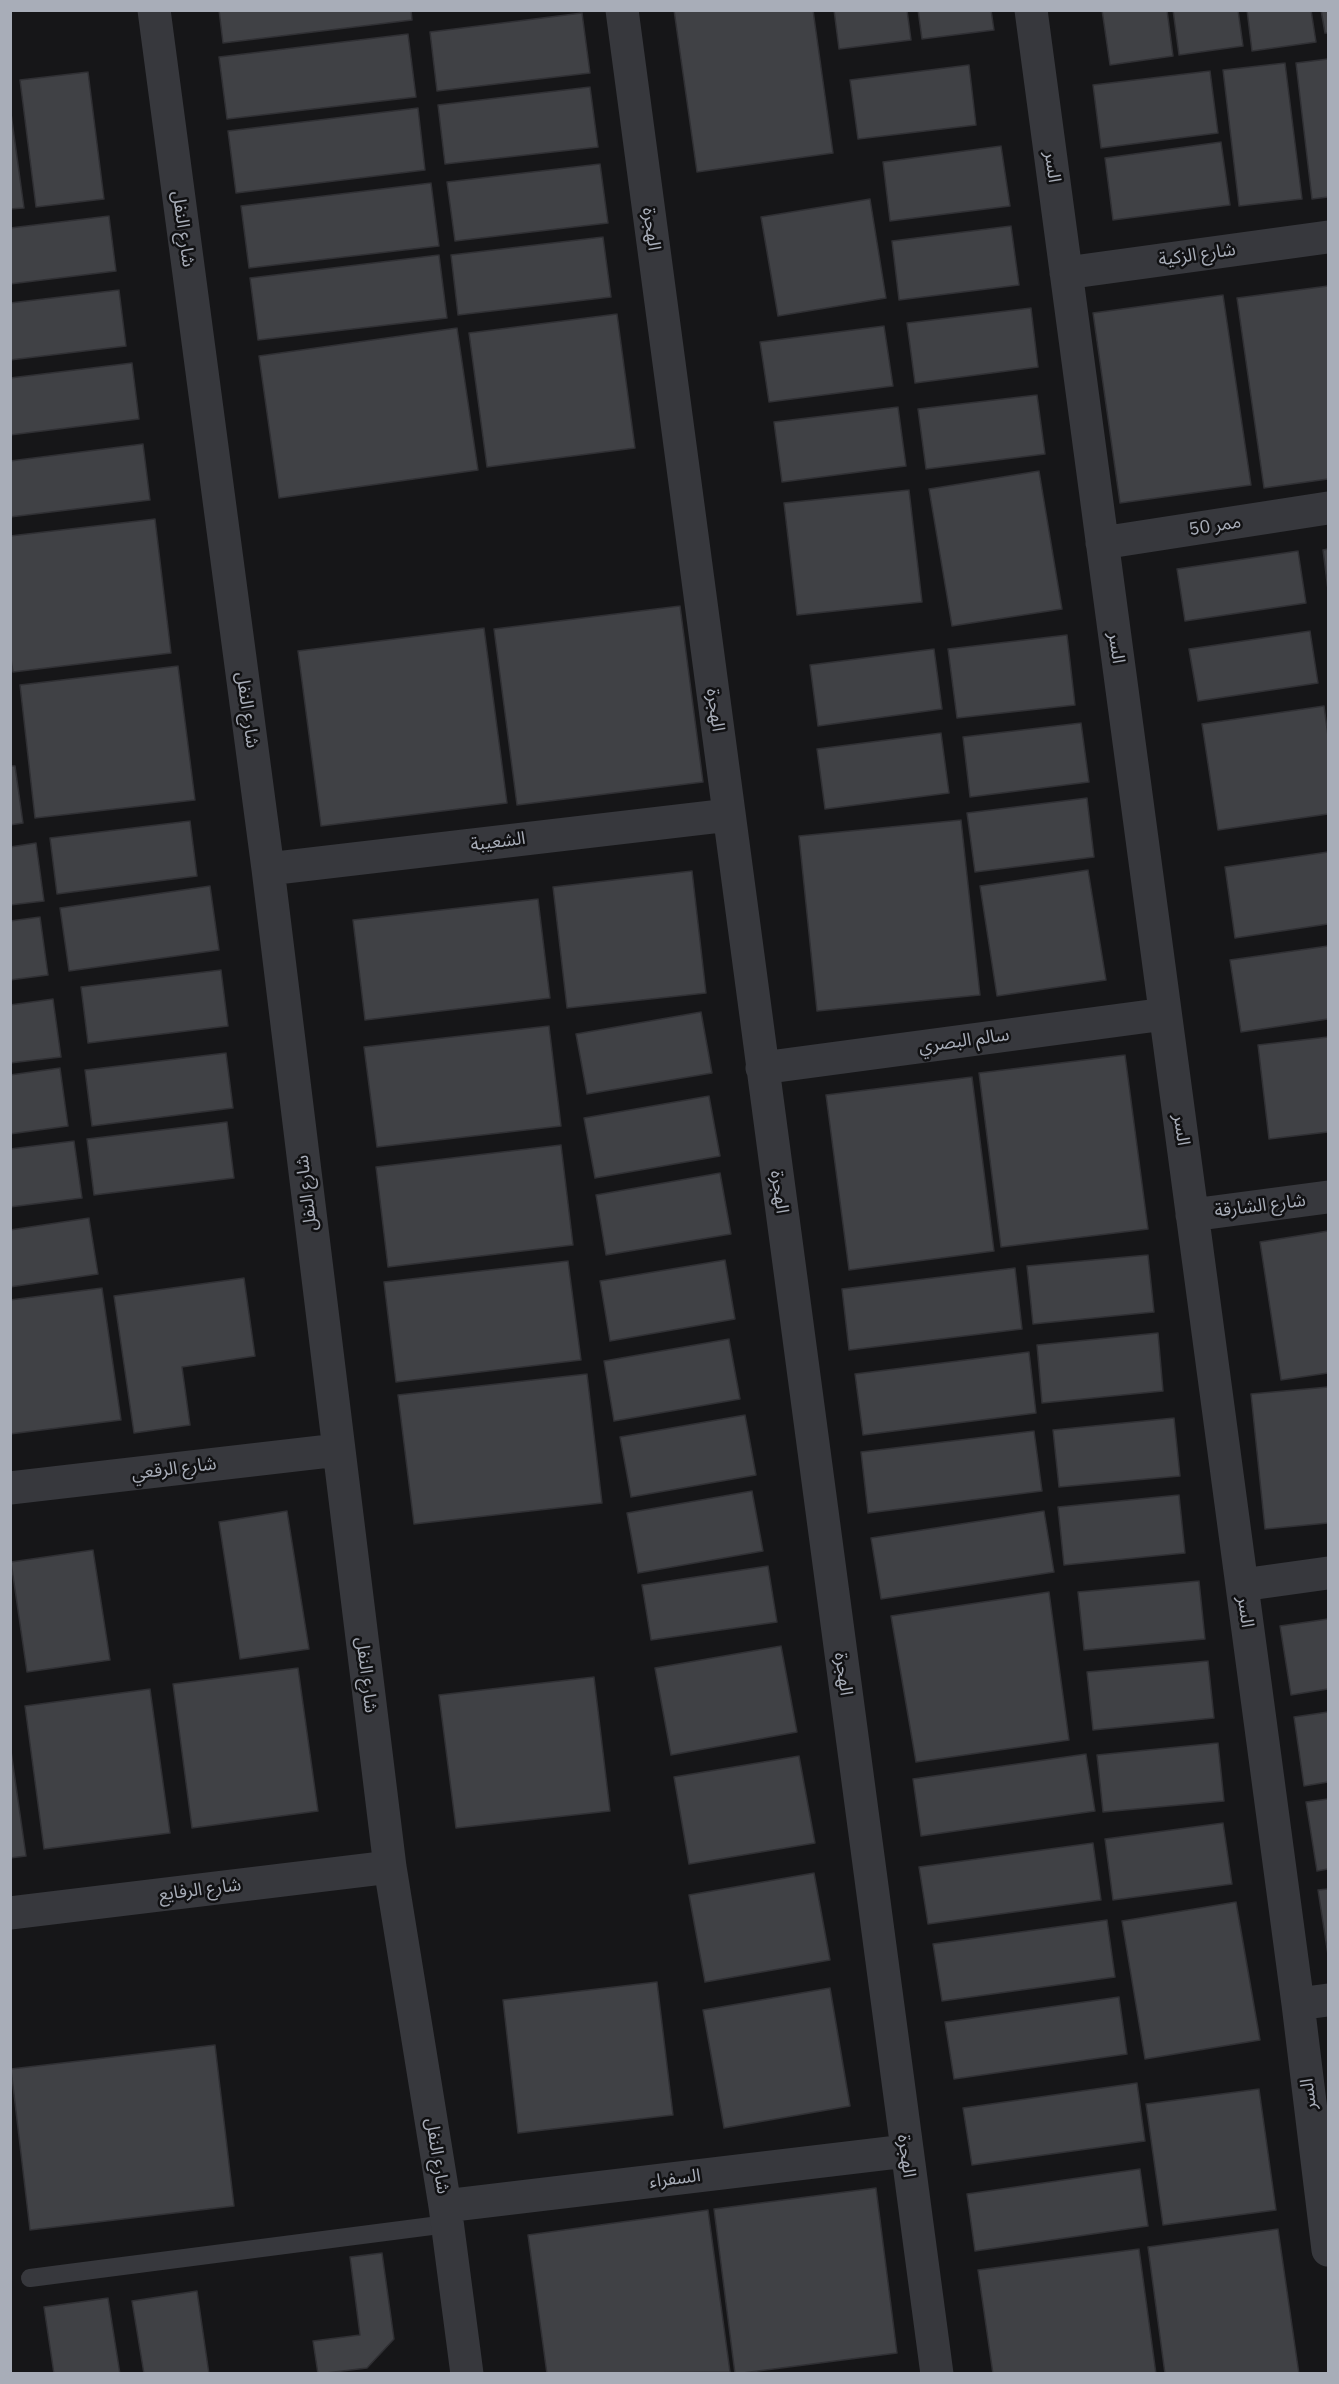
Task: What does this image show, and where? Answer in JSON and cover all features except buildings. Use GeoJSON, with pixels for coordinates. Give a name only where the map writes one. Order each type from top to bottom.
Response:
{"type":"FeatureCollection","features":[{"type":"Feature","properties":{"kind":"street","name":"شارع النفل"},"geometry":{"type":"LineString","coordinates":[[154,10],[268,869],[390,1867],[446,2215],[467,2373]]}},
{"type":"Feature","properties":{"kind":"street","name":"الهجرة"},"geometry":{"type":"LineString","coordinates":[[622,10],[937,2373]]}},
{"type":"Feature","properties":{"kind":"street","name":"السر"},"geometry":{"type":"LineString","coordinates":[[1031,10],[1242,1585],[1313,2002],[1329,2250]]}},
{"type":"Feature","properties":{"kind":"street","name":"شارع الزكية"},"geometry":{"type":"LineString","coordinates":[[1066,273],[1329,237]]}},
{"type":"Feature","properties":{"kind":"street","name":"ممر 50"},"geometry":{"type":"LineString","coordinates":[[1102,543],[1329,508]]}},
{"type":"Feature","properties":{"kind":"street","name":"الشعيبة"},"geometry":{"type":"LineString","coordinates":[[268,869],[729,815]]}},
{"type":"Feature","properties":{"kind":"street","name":"سالم البصري"},"geometry":{"type":"LineString","coordinates":[[762,1068],[1165,1014]]}},
{"type":"Feature","properties":{"kind":"street","name":"شارع الشارقة"},"geometry":{"type":"LineString","coordinates":[[1192,1215],[1329,1197]]}},
{"type":"Feature","properties":{"kind":"street","name":"شارع الرقعي"},"geometry":{"type":"LineString","coordinates":[[10,1488],[338,1450]]}},
{"type":"Feature","properties":{"kind":"street"},"geometry":{"type":"LineString","coordinates":[[1242,1585],[1329,1573]]}},
{"type":"Feature","properties":{"kind":"street","name":"شارع الرفايع"},"geometry":{"type":"LineString","coordinates":[[10,1912],[390,1867]]}},
{"type":"Feature","properties":{"kind":"street","name":"السفراء"},"geometry":{"type":"LineString","coordinates":[[446,2215],[906,2151]]}},
{"type":"Feature","properties":{"kind":"lane"},"geometry":{"type":"LineString","coordinates":[[30,2278],[446,2215]]}}]}
